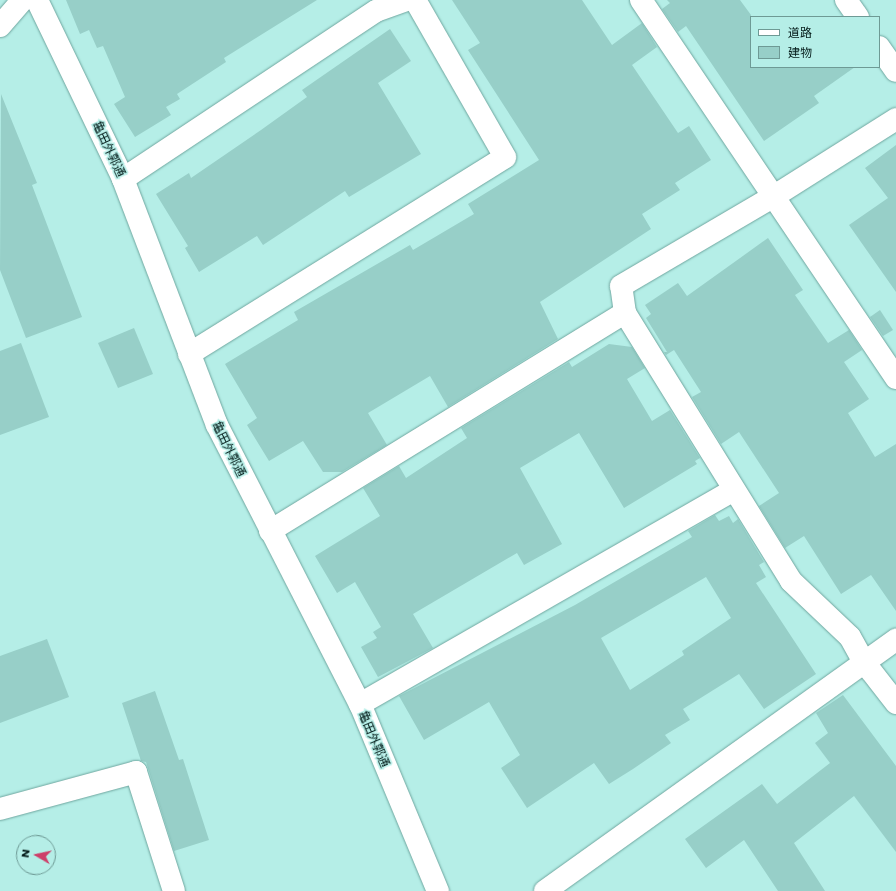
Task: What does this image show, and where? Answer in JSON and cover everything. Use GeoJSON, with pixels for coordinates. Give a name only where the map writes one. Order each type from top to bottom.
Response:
{"type":"FeatureCollection","features":[{"type":"Feature","properties":{"kind":"street"},"geometry":{"type":"LineString","coordinates":[[0,26],[23,0]]}},
{"type":"Feature","properties":{"kind":"street","name":"亀田外郭通"},"geometry":{"type":"LineString","coordinates":[[37,0],[123,179],[217,425],[360,704],[438,891]]}},
{"type":"Feature","properties":{"kind":"street"},"geometry":{"type":"LineString","coordinates":[[123,179],[376,11],[406,0]]}},
{"type":"Feature","properties":{"kind":"street"},"geometry":{"type":"LineString","coordinates":[[189,354],[505,157],[414,0]]}},
{"type":"Feature","properties":{"kind":"street"},"geometry":{"type":"LineString","coordinates":[[641,0],[776,195],[896,378]]}},
{"type":"Feature","properties":{"kind":"street"},"geometry":{"type":"LineString","coordinates":[[846,0],[857,16]]}},
{"type":"Feature","properties":{"kind":"street"},"geometry":{"type":"LineString","coordinates":[[880,48],[896,71]]}},
{"type":"Feature","properties":{"kind":"street"},"geometry":{"type":"LineString","coordinates":[[896,119],[776,195],[621,286],[624,313],[791,581],[850,637],[864,662],[896,703]]}},
{"type":"Feature","properties":{"kind":"street"},"geometry":{"type":"LineString","coordinates":[[270,531],[624,313]]}},
{"type":"Feature","properties":{"kind":"street"},"geometry":{"type":"LineString","coordinates":[[360,704],[733,490]]}},
{"type":"Feature","properties":{"kind":"street"},"geometry":{"type":"LineString","coordinates":[[545,891],[896,640]]}},
{"type":"Feature","properties":{"kind":"street"},"geometry":{"type":"LineString","coordinates":[[0,809],[136,772],[174,891]]}},
{"type":"Feature","properties":{"kind":"building"},"geometry":{"type":"Polygon","coordinates":[[[66,0],[317,0],[224,58],[226,62],[177,94],[180,99],[166,107],[171,115],[135,137],[114,104],[125,97],[103,46],[97,48],[89,30],[80,34],[66,0]]]}},
{"type":"Feature","properties":{"kind":"building"},"geometry":{"type":"Polygon","coordinates":[[[452,0],[582,0],[612,45],[642,23],[657,47],[632,65],[678,133],[689,126],[711,160],[675,183],[680,190],[642,214],[651,229],[540,302],[558,339],[448,407],[430,376],[368,413],[387,445],[342,472],[323,472],[303,441],[269,461],[247,425],[257,418],[225,364],[298,320],[294,312],[410,245],[413,250],[474,214],[468,204],[539,160],[468,50],[480,43],[452,0]]]}},
{"type":"Feature","properties":{"kind":"building"},"geometry":{"type":"Polygon","coordinates":[[[667,0],[740,0],[751,15],[750,68],[854,68],[814,96],[819,103],[764,141],[686,26],[678,32],[662,9],[670,3],[667,0]]]}},
{"type":"Feature","properties":{"kind":"building"},"geometry":{"type":"Polygon","coordinates":[[[390,29],[411,61],[378,83],[421,154],[349,197],[345,191],[263,245],[257,236],[199,272],[185,248],[188,246],[156,194],[189,173],[191,178],[261,130],[307,97],[302,90],[390,29]]]}},
{"type":"Feature","properties":{"kind":"building"},"geometry":{"type":"Polygon","coordinates":[[[1,94],[37,183],[32,185],[82,317],[26,338],[0,270],[1,94]]]}},
{"type":"Feature","properties":{"kind":"building"},"geometry":{"type":"Polygon","coordinates":[[[896,145],[896,292],[849,225],[888,198],[865,168],[896,145]]]}},
{"type":"Feature","properties":{"kind":"building"},"geometry":{"type":"Polygon","coordinates":[[[768,238],[803,290],[795,295],[828,343],[849,330],[862,350],[844,362],[869,399],[848,413],[875,457],[896,444],[896,611],[871,575],[841,594],[804,536],[785,548],[759,506],[779,493],[739,432],[721,444],[692,397],[701,392],[674,350],[666,355],[664,352],[667,352],[646,318],[651,314],[645,305],[678,283],[687,296],[768,238]]]}},
{"type":"Feature","properties":{"kind":"building"},"geometry":{"type":"Polygon","coordinates":[[[880,310],[893,330],[883,336],[870,317],[880,310]]]}},
{"type":"Feature","properties":{"kind":"building"},"geometry":{"type":"Polygon","coordinates":[[[134,328],[153,374],[118,388],[98,343],[134,328]]]}},
{"type":"Feature","properties":{"kind":"building"},"geometry":{"type":"Polygon","coordinates":[[[21,343],[49,417],[0,435],[0,351],[21,343]]]}},
{"type":"Feature","properties":{"kind":"building"},"geometry":{"type":"Polygon","coordinates":[[[609,344],[632,347],[645,368],[627,379],[652,421],[670,410],[700,458],[695,461],[697,464],[624,508],[579,433],[520,468],[562,544],[524,565],[517,553],[413,614],[433,648],[378,677],[361,647],[377,638],[373,632],[381,627],[355,582],[337,593],[315,556],[380,516],[363,488],[399,466],[406,478],[467,438],[461,428],[569,362],[572,367],[609,344]]]}},
{"type":"Feature","properties":{"kind":"building"},"geometry":{"type":"Polygon","coordinates":[[[715,515],[719,521],[729,516],[733,523],[738,519],[764,562],[759,565],[766,577],[756,583],[816,674],[764,709],[739,674],[683,709],[690,720],[665,735],[671,743],[633,769],[609,784],[594,763],[527,808],[501,768],[520,755],[489,702],[424,740],[399,696],[575,605],[692,537],[688,531],[715,515]],[[706,577],[601,638],[630,690],[684,655],[682,651],[731,618],[706,577]]]}},
{"type":"Feature","properties":{"kind":"building"},"geometry":{"type":"Polygon","coordinates":[[[47,639],[69,697],[0,723],[0,656],[47,639]]]}},
{"type":"Feature","properties":{"kind":"building"},"geometry":{"type":"Polygon","coordinates":[[[155,691],[179,760],[183,759],[209,840],[174,851],[146,762],[141,761],[122,703],[155,691]]]}},
{"type":"Feature","properties":{"kind":"building"},"geometry":{"type":"Polygon","coordinates":[[[843,695],[896,766],[896,852],[854,796],[794,843],[825,891],[778,891],[744,840],[706,868],[685,839],[762,784],[777,804],[830,763],[815,743],[828,733],[816,713],[843,695]]]}}]}
